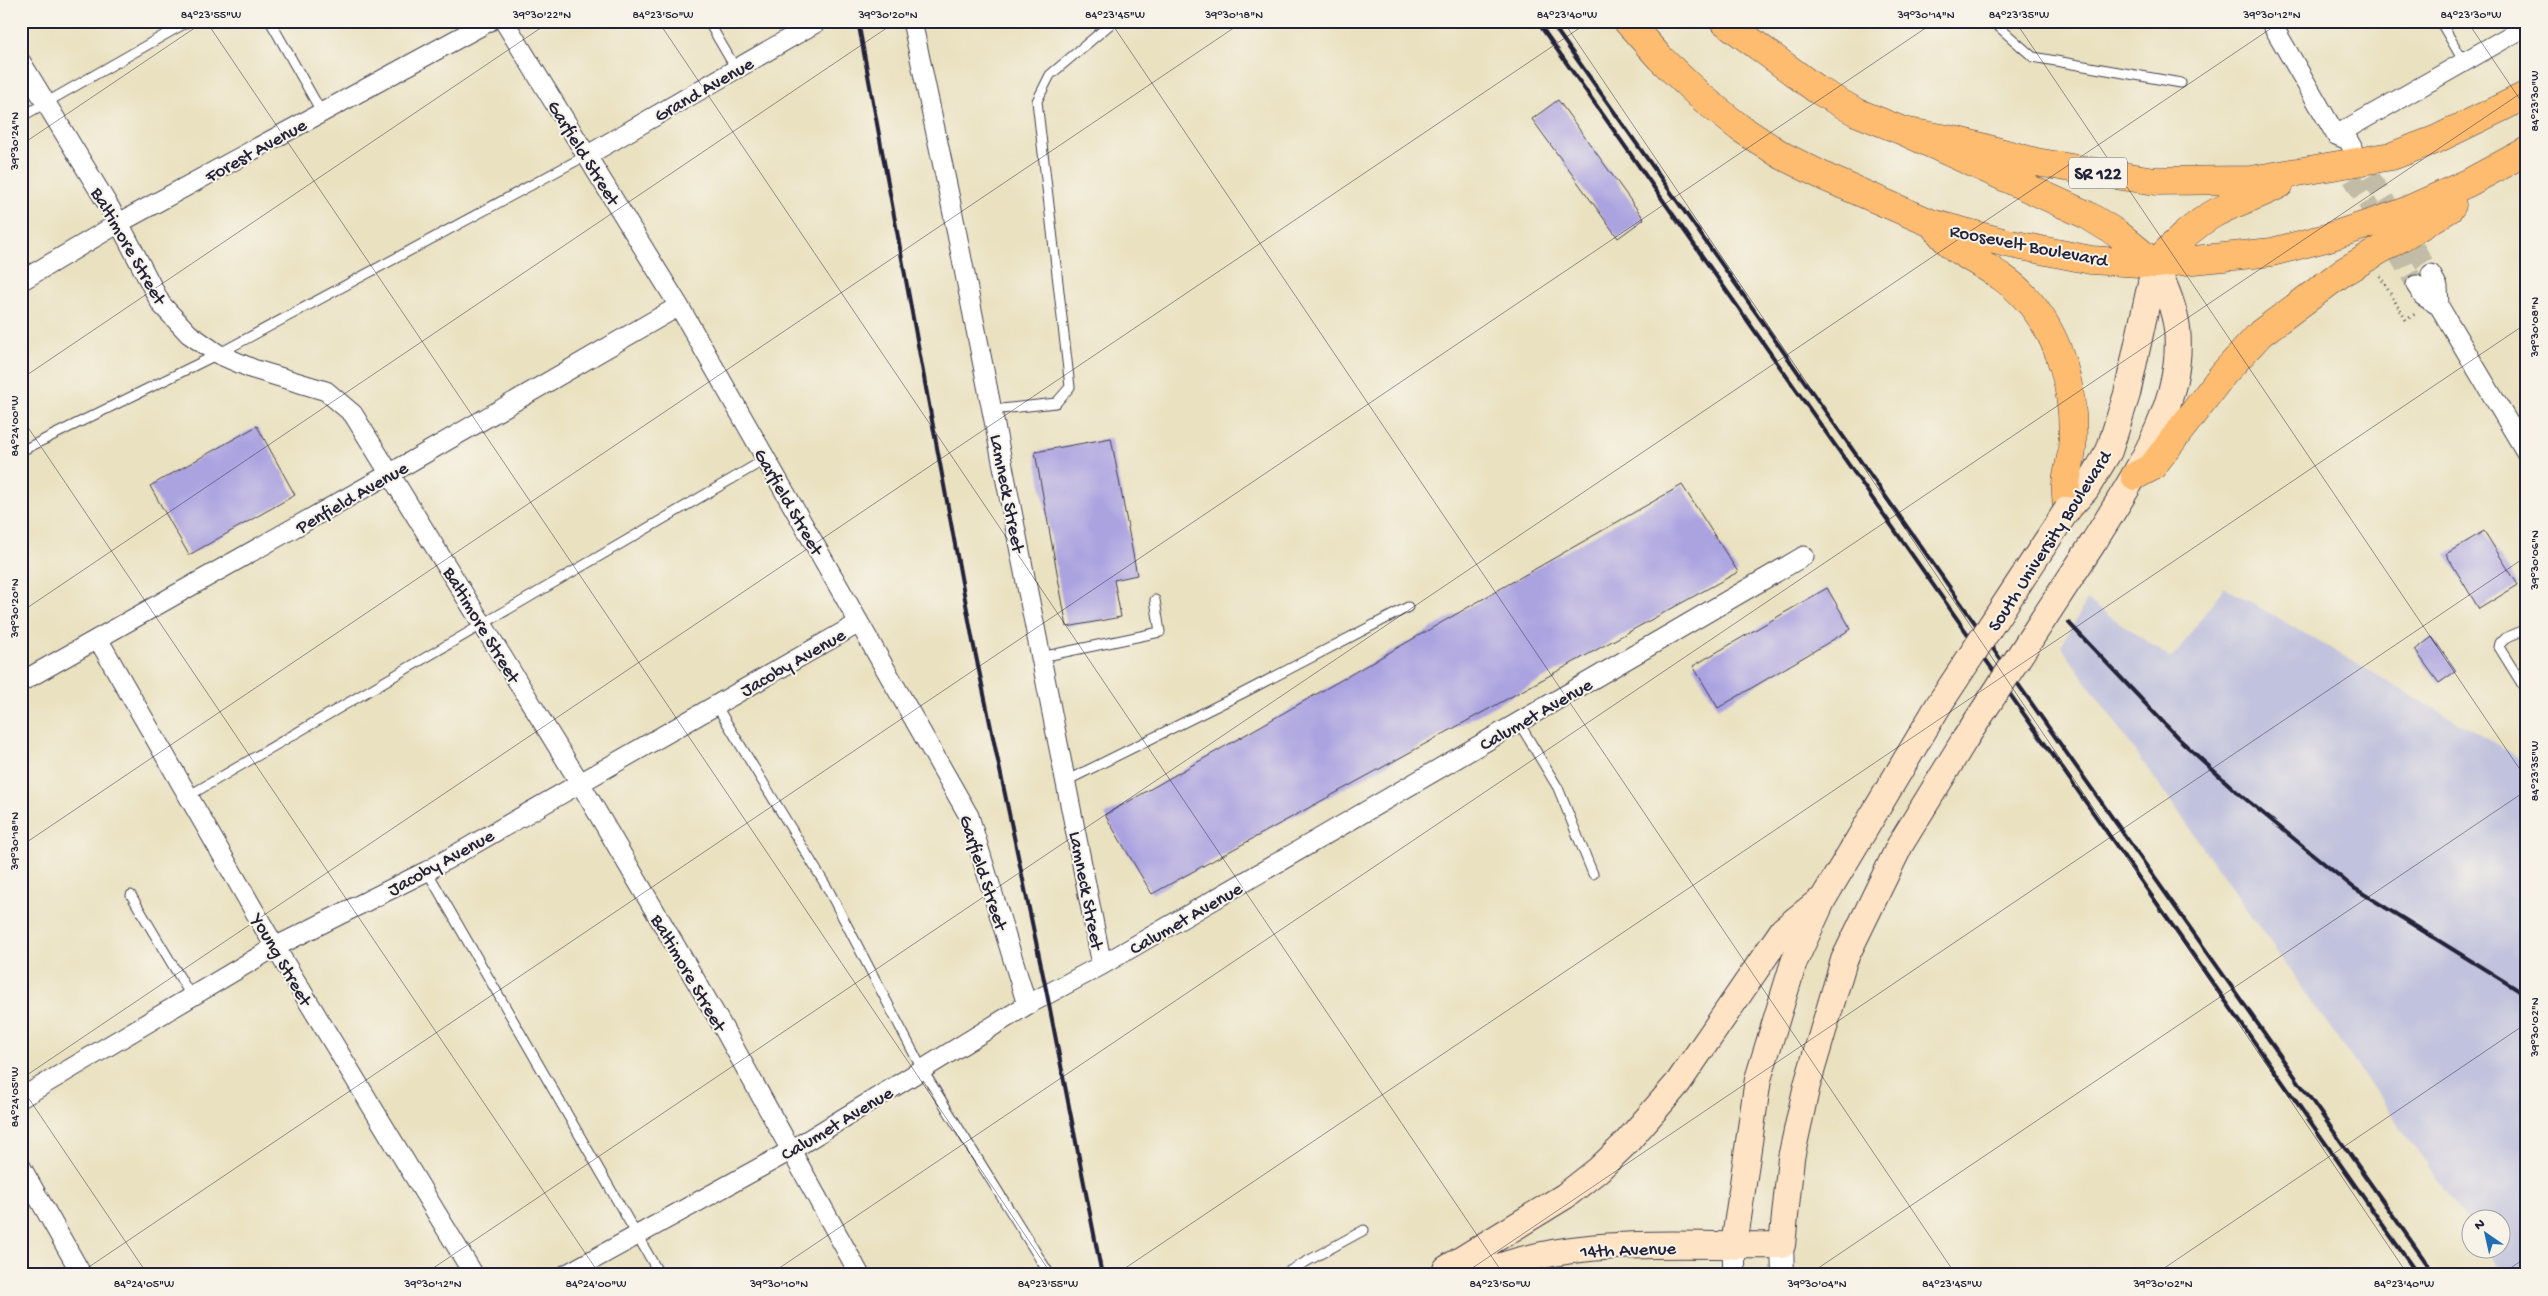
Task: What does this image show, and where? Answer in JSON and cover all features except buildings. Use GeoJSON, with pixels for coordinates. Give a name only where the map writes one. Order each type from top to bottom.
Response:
{"type":"FeatureCollection","features":[{"type":"Feature","properties":{"kind":"main road"},"geometry":{"type":"LineString","coordinates":[[1627,21],[1660,58],[1700,96],[1740,128],[1783,156],[1827,178],[1931,223],[1954,247],[1994,270],[2023,295],[2043,321],[2060,354],[2069,386],[2072,418],[2072,452],[2066,483],[2067,510]]}},
{"type":"Feature","properties":{"kind":"main road","name":"SR 122"},"geometry":{"type":"LineString","coordinates":[[1724,21],[1816,89],[1856,112],[1903,131],[1959,141],[2036,162],[2156,181],[2251,180],[2296,174],[2392,156],[2437,139],[2527,95]]}},
{"type":"Feature","properties":{"kind":"main road"},"geometry":{"type":"LineString","coordinates":[[1903,131],[2087,215],[2118,234],[2155,264],[2182,236],[2211,215],[2265,193],[2296,174]]}},
{"type":"Feature","properties":{"kind":"main road","name":"Roosevelt Boulevard"},"geometry":{"type":"LineString","coordinates":[[1931,223],[2091,260],[2155,264],[2272,252],[2326,238],[2399,214],[2468,183],[2527,151]]}},
{"type":"Feature","properties":{"kind":"main road"},"geometry":{"type":"LineString","coordinates":[[2134,476],[2152,467],[2224,373],[2261,333],[2343,272],[2449,209],[2468,183]]}},
{"type":"Feature","properties":{"kind":"main road","name":"South University Boulevard"},"geometry":{"type":"LineString","coordinates":[[1782,1245],[1791,1158],[1807,1086],[1844,960],[1900,845],[1964,739],[2096,540],[2134,476],[2168,404],[2178,362],[2177,328],[2172,303],[2155,264]]}},
{"type":"Feature","properties":{"kind":"main road","name":"South University Boulevard"},"geometry":{"type":"LineString","coordinates":[[1734,1246],[1758,1079],[1794,962],[1823,899],[1940,703],[2067,510],[2086,489],[2109,451],[2127,394],[2155,264]]}},
{"type":"Feature","properties":{"kind":"main road"},"geometry":{"type":"LineString","coordinates":[[1443,1275],[1446,1269],[1565,1196],[1598,1170],[1626,1143],[1678,1083],[1783,930],[1823,899]]}},
{"type":"Feature","properties":{"kind":"main road","name":"14th Avenue"},"geometry":{"type":"LineString","coordinates":[[1478,1275],[1507,1262],[1558,1251],[1605,1246],[1782,1245]]}},
{"type":"Feature","properties":{"kind":"main road"},"geometry":{"type":"LineString","coordinates":[[1507,1262],[1531,1275]]}},
{"type":"Feature","properties":{"kind":"street","name":"Forest Avenue"},"geometry":{"type":"LineString","coordinates":[[21,281],[119,223],[490,21]]}},
{"type":"Feature","properties":{"kind":"street","name":"Garfield Street"},"geometry":{"type":"LineString","coordinates":[[504,21],[679,306],[969,816],[1026,1005]]}},
{"type":"Feature","properties":{"kind":"street","name":"Grand Avenue"},"geometry":{"type":"LineString","coordinates":[[588,155],[819,21]]}},
{"type":"Feature","properties":{"kind":"street","name":"Lamneck Street"},"geometry":{"type":"LineString","coordinates":[[912,21],[992,410],[1102,965]]}},
{"type":"Feature","properties":{"kind":"street"},"geometry":{"type":"LineString","coordinates":[[2270,21],[2336,134],[2333,146],[2345,150]]}},
{"type":"Feature","properties":{"kind":"street"},"geometry":{"type":"LineString","coordinates":[[2336,134],[2527,26]]}},
{"type":"Feature","properties":{"kind":"street","name":"Baltimore Street"},"geometry":{"type":"LineString","coordinates":[[21,62],[119,223],[162,304],[189,334],[218,354],[253,369],[326,391],[354,414],[580,783],[720,1022],[860,1275]]}},
{"type":"Feature","properties":{"kind":"street"},"geometry":{"type":"LineString","coordinates":[[2424,279],[2423,296],[2439,306],[2527,454]]}},
{"type":"Feature","properties":{"kind":"street","name":"Penfield Avenue"},"geometry":{"type":"LineString","coordinates":[[22,679],[98,639],[391,473],[679,306]]}},
{"type":"Feature","properties":{"kind":"street","name":"Calumet Avenue"},"geometry":{"type":"LineString","coordinates":[[565,1275],[790,1151],[1026,1005],[1102,965],[1804,556]]}},
{"type":"Feature","properties":{"kind":"street","name":"Jacoby Avenue"},"geometry":{"type":"LineString","coordinates":[[21,1098],[276,947],[426,871],[859,623]]}},
{"type":"Feature","properties":{"kind":"street","name":"Young Street"},"geometry":{"type":"LineString","coordinates":[[98,639],[190,795],[276,947],[474,1275]]}},
{"type":"Feature","properties":{"kind":"street"},"geometry":{"type":"LineString","coordinates":[[21,1167],[82,1275]]}},
{"type":"Feature","properties":{"kind":"street","name":"South University Boulevard"},"geometry":{"type":"LineString","coordinates":[[1782,1245],[1783,1275]]}},
{"type":"Feature","properties":{"kind":"street","name":"South University Boulevard"},"geometry":{"type":"LineString","coordinates":[[1734,1246],[1734,1275]]}},
{"type":"Feature","properties":{"kind":"lane"},"geometry":{"type":"LineString","coordinates":[[21,117],[189,21]]}},
{"type":"Feature","properties":{"kind":"lane"},"geometry":{"type":"LineString","coordinates":[[270,21],[322,113]]}},
{"type":"Feature","properties":{"kind":"lane"},"geometry":{"type":"LineString","coordinates":[[708,21],[736,69]]}},
{"type":"Feature","properties":{"kind":"lane"},"geometry":{"type":"LineString","coordinates":[[992,410],[1056,404],[1070,387],[1037,102],[1050,75],[1114,21]]}},
{"type":"Feature","properties":{"kind":"lane"},"geometry":{"type":"LineString","coordinates":[[1996,21],[1999,27],[2032,57],[2181,83]]}},
{"type":"Feature","properties":{"kind":"lane"},"geometry":{"type":"LineString","coordinates":[[2440,21],[2464,62]]}},
{"type":"Feature","properties":{"kind":"lane"},"geometry":{"type":"LineString","coordinates":[[21,451],[218,354],[588,155]]}},
{"type":"Feature","properties":{"kind":"lane"},"geometry":{"type":"LineString","coordinates":[[190,795],[766,459]]}},
{"type":"Feature","properties":{"kind":"lane"},"geometry":{"type":"LineString","coordinates":[[1041,657],[1160,632],[1155,600]]}},
{"type":"Feature","properties":{"kind":"lane"},"geometry":{"type":"LineString","coordinates":[[1066,781],[1246,692],[1408,607]]}},
{"type":"Feature","properties":{"kind":"lane"},"geometry":{"type":"LineString","coordinates":[[2527,629],[2505,638],[2500,643],[2501,651],[2527,692]]}},
{"type":"Feature","properties":{"kind":"lane"},"geometry":{"type":"LineString","coordinates":[[716,705],[828,889],[922,1069],[1050,1275]]}},
{"type":"Feature","properties":{"kind":"lane"},"geometry":{"type":"LineString","coordinates":[[1519,723],[1558,788],[1593,874]]}},
{"type":"Feature","properties":{"kind":"lane"},"geometry":{"type":"LineString","coordinates":[[426,871],[660,1275]]}},
{"type":"Feature","properties":{"kind":"lane"},"geometry":{"type":"LineString","coordinates":[[131,894],[191,996]]}},
{"type":"Feature","properties":{"kind":"lane"},"geometry":{"type":"LineString","coordinates":[[1282,1275],[1364,1230]]}},
{"type":"Feature","properties":{"kind":"path"},"geometry":{"type":"LineString","coordinates":[[2377,272],[2406,320],[2417,312]]}},
{"type":"Feature","properties":{"kind":"shaded area"},"geometry":{"type":"Polygon","coordinates":[[[2224,587],[2527,762],[2527,1275],[2505,1275],[2493,1258],[2510,1258],[2510,1208],[2460,1208],[2460,1212],[2061,646],[2087,600],[2172,659],[2224,587]]]}},
{"type":"Feature","properties":{"kind":"tunnel"},"geometry":{"type":"LineString","coordinates":[[2355,152],[2431,274]]}},
{"type":"Feature","properties":{"kind":"tunnel"},"geometry":{"type":"LineString","coordinates":[[2338,154],[2416,285]]}},
{"type":"Feature","properties":{"kind":"railway"},"geometry":{"type":"LineString","coordinates":[[858,21],[973,642],[1047,994],[1102,1275]]}},
{"type":"Feature","properties":{"kind":"railway"},"geometry":{"type":"LineString","coordinates":[[1537,21],[2418,1275]]}},
{"type":"Feature","properties":{"kind":"railway"},"geometry":{"type":"LineString","coordinates":[[1550,21],[2435,1275]]}},
{"type":"Feature","properties":{"kind":"railway"},"geometry":{"type":"LineString","coordinates":[[2069,623],[2179,739],[2237,792],[2354,888],[2518,990],[2527,998]]}}]}
